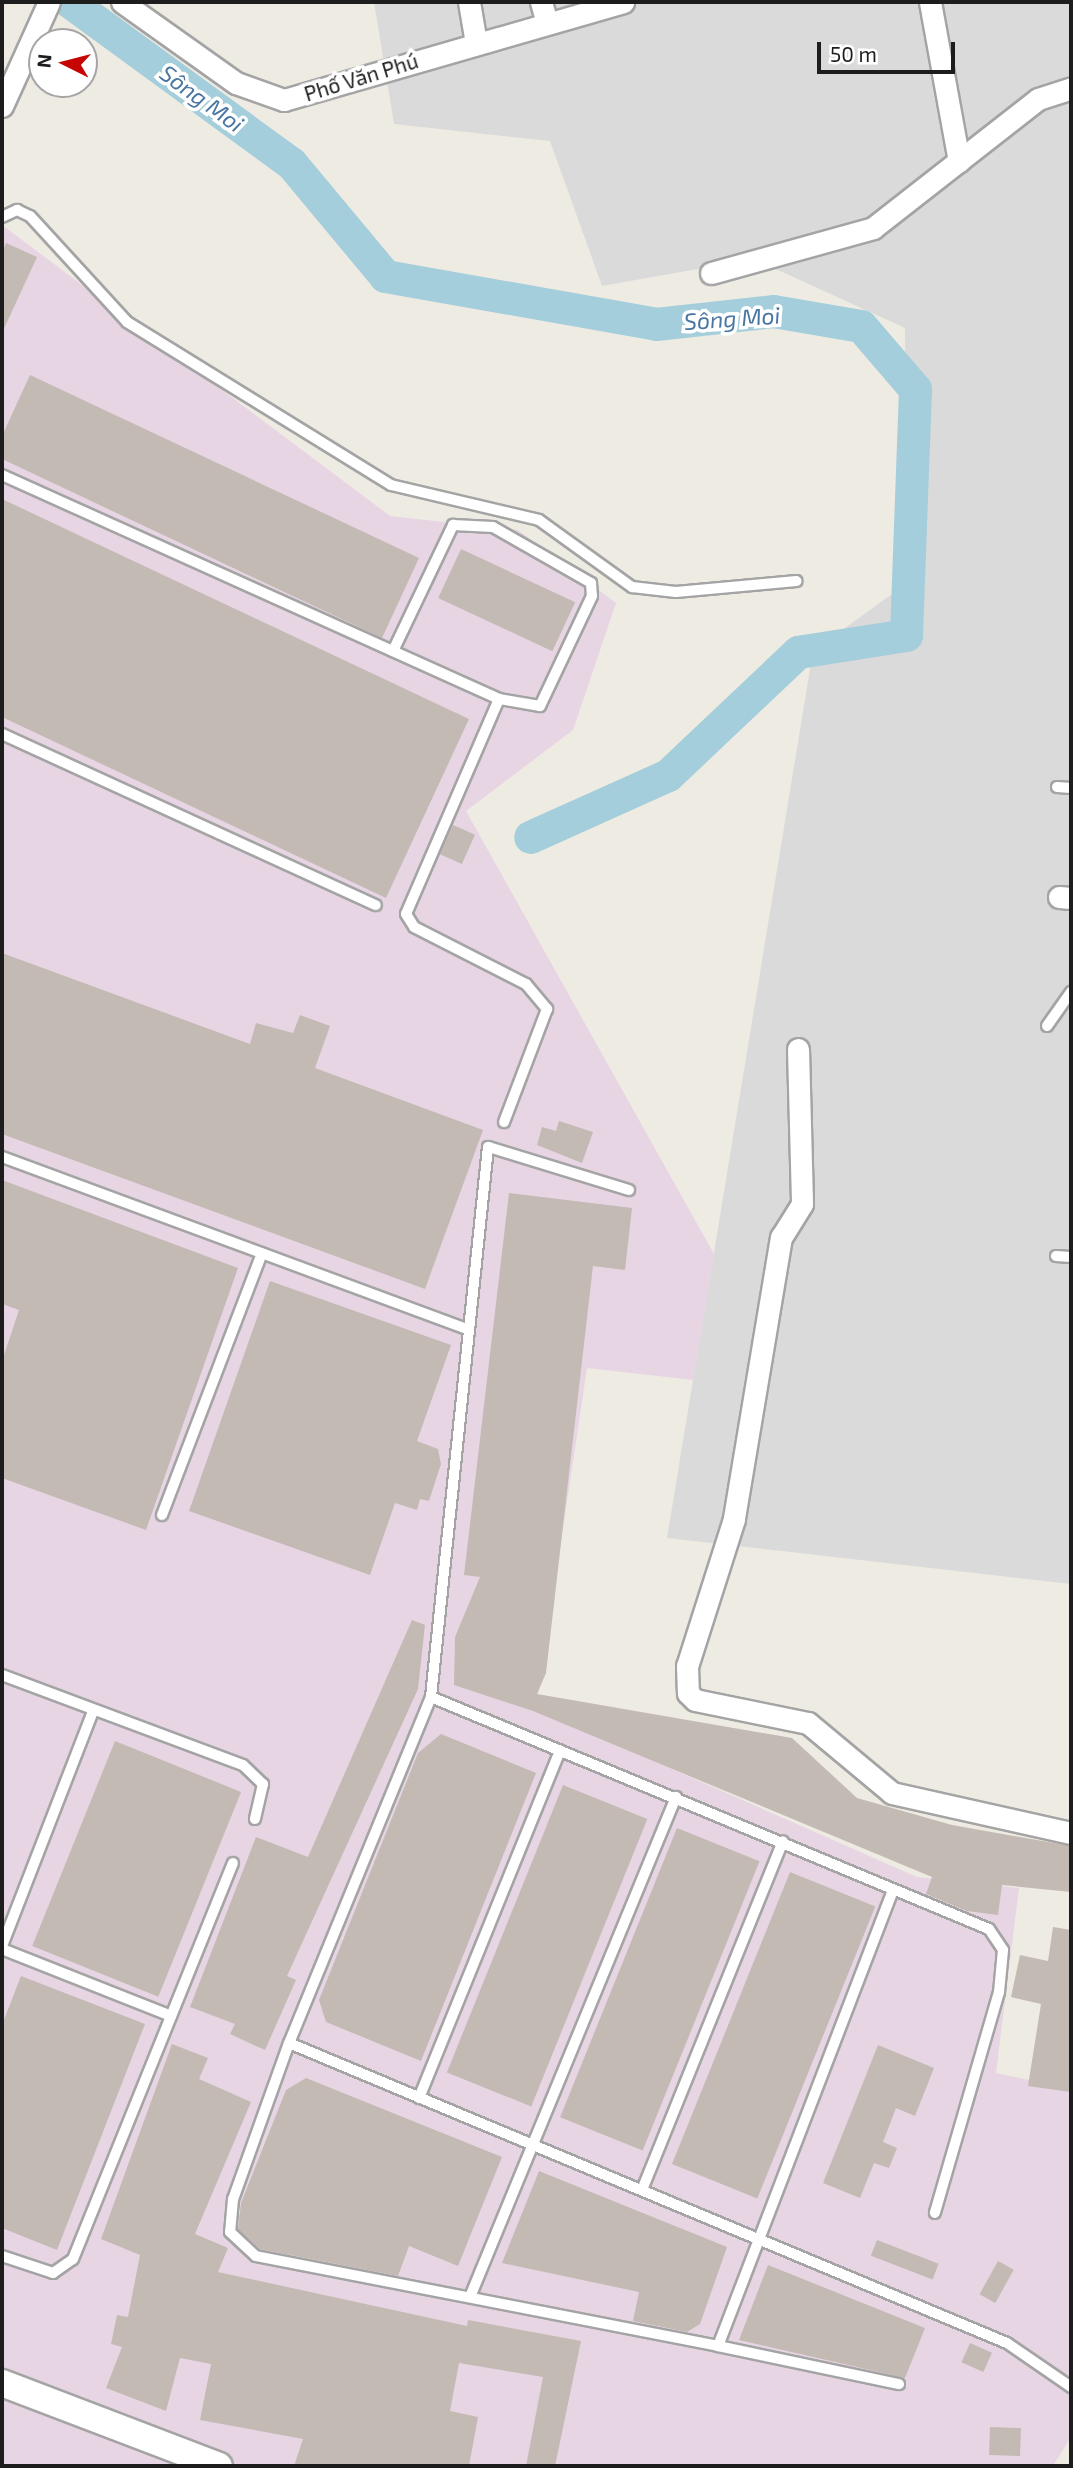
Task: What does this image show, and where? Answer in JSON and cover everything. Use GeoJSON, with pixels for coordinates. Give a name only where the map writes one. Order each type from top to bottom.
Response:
{"type":"FeatureCollection","features":[{"type":"Feature","properties":{"kind":"street"},"geometry":{"type":"LineString","coordinates":[[2,106],[49,2]]}},
{"type":"Feature","properties":{"kind":"street","name":"Phố Văn Phú"},"geometry":{"type":"LineString","coordinates":[[122,2],[236,83],[272,100],[623,2]]}},
{"type":"Feature","properties":{"kind":"street"},"geometry":{"type":"LineString","coordinates":[[469,2],[476,43]]}},
{"type":"Feature","properties":{"kind":"street"},"geometry":{"type":"LineString","coordinates":[[541,2],[547,23]]}},
{"type":"Feature","properties":{"kind":"street"},"geometry":{"type":"LineString","coordinates":[[930,2],[960,161]]}},
{"type":"Feature","properties":{"kind":"street"},"geometry":{"type":"LineString","coordinates":[[711,273],[873,228],[1038,99],[1071,88]]}},
{"type":"Feature","properties":{"kind":"street"},"geometry":{"type":"LineString","coordinates":[[798,1049],[802,1204],[781,1237],[734,1519],[687,1665],[688,1693],[695,1700],[808,1723],[892,1793],[1071,1833]]}},
{"type":"Feature","properties":{"kind":"street"},"geometry":{"type":"LineString","coordinates":[[2,2383],[219,2466]]}},
{"type":"Feature","properties":{"kind":"lane"},"geometry":{"type":"LineString","coordinates":[[2,217],[17,210],[30,216],[127,323],[391,485],[539,520],[632,587],[676,592],[796,581]]}},
{"type":"Feature","properties":{"kind":"lane"},"geometry":{"type":"LineString","coordinates":[[2,475],[499,699],[540,706],[592,596],[591,583],[493,527],[453,525],[393,651]]}},
{"type":"Feature","properties":{"kind":"lane"},"geometry":{"type":"LineString","coordinates":[[499,699],[406,914],[414,927],[526,984],[547,1009],[504,1122]]}},
{"type":"Feature","properties":{"kind":"lane"},"geometry":{"type":"LineString","coordinates":[[2,734],[376,905]]}},
{"type":"Feature","properties":{"kind":"lane"},"geometry":{"type":"LineString","coordinates":[[1057,787],[1071,788]]}},
{"type":"Feature","properties":{"kind":"lane"},"geometry":{"type":"LineString","coordinates":[[1047,1026],[1071,992]]}},
{"type":"Feature","properties":{"kind":"lane"},"geometry":{"type":"LineString","coordinates":[[629,1190],[488,1147],[467,1329],[431,1697],[289,2043],[233,2199],[229,2223],[236,2242],[256,2256],[899,2384]]}},
{"type":"Feature","properties":{"kind":"lane"},"geometry":{"type":"LineString","coordinates":[[2,1157],[467,1329]]}},
{"type":"Feature","properties":{"kind":"lane"},"geometry":{"type":"LineString","coordinates":[[162,1515],[262,1253]]}},
{"type":"Feature","properties":{"kind":"lane"},"geometry":{"type":"LineString","coordinates":[[1056,1256],[1071,1257]]}},
{"type":"Feature","properties":{"kind":"lane"},"geometry":{"type":"LineString","coordinates":[[2,1675],[256,1773],[264,1797],[255,1819]]}},
{"type":"Feature","properties":{"kind":"lane"},"geometry":{"type":"LineString","coordinates":[[431,1697],[783,1841],[892,1892],[970,1918],[989,1929],[1003,1951],[999,1992],[935,2213]]}},
{"type":"Feature","properties":{"kind":"lane"},"geometry":{"type":"LineString","coordinates":[[93,1711],[2,1947],[171,2016]]}},
{"type":"Feature","properties":{"kind":"lane"},"geometry":{"type":"LineString","coordinates":[[419,2098],[560,1750]]}},
{"type":"Feature","properties":{"kind":"lane"},"geometry":{"type":"LineString","coordinates":[[470,2297],[676,1797]]}},
{"type":"Feature","properties":{"kind":"lane"},"geometry":{"type":"LineString","coordinates":[[642,2190],[783,1841]]}},
{"type":"Feature","properties":{"kind":"lane"},"geometry":{"type":"LineString","coordinates":[[2,2256],[53,2273],[73,2259],[233,1863]]}},
{"type":"Feature","properties":{"kind":"lane"},"geometry":{"type":"LineString","coordinates":[[718,2346],[754,2237],[892,1892]]}},
{"type":"Feature","properties":{"kind":"lane"},"geometry":{"type":"LineString","coordinates":[[289,2043],[1007,2343],[1071,2387]]}},
{"type":"Feature","properties":{"kind":"shaded area"},"geometry":{"type":"Polygon","coordinates":[[[374,2],[1071,2],[1071,1584],[667,1538],[813,651],[906,584],[905,328],[754,259],[602,286],[550,141],[394,124],[374,2]]]}},
{"type":"Feature","properties":{"kind":"shaded area"},"geometry":{"type":"Polygon","coordinates":[[[2,225],[390,516],[518,530],[616,603],[573,730],[466,811],[714,1254],[693,1380],[587,1368],[536,1709],[917,1877],[1019,1888],[996,2073],[1071,2089],[1071,2437],[1053,2466],[2,2466],[2,225]]]}},
{"type":"Feature","properties":{"kind":"building"},"geometry":{"type":"Polygon","coordinates":[[[6,243],[37,257],[2,333],[2,253],[6,243]]]}},
{"type":"Feature","properties":{"kind":"building"},"geometry":{"type":"Polygon","coordinates":[[[30,375],[419,558],[382,638],[2,459],[2,436],[30,375]]]}},
{"type":"Feature","properties":{"kind":"building"},"geometry":{"type":"Polygon","coordinates":[[[2,499],[469,719],[386,898],[2,717],[2,499]]]}},
{"type":"Feature","properties":{"kind":"building"},"geometry":{"type":"Polygon","coordinates":[[[461,549],[575,602],[552,651],[438,598],[461,549]]]}},
{"type":"Feature","properties":{"kind":"building"},"geometry":{"type":"Polygon","coordinates":[[[453,825],[475,835],[462,864],[440,854],[453,825]]]}},
{"type":"Feature","properties":{"kind":"building"},"geometry":{"type":"Polygon","coordinates":[[[2,953],[250,1044],[256,1023],[293,1033],[300,1015],[330,1026],[315,1068],[483,1130],[425,1289],[2,1134],[2,953]]]}},
{"type":"Feature","properties":{"kind":"building"},"geometry":{"type":"Polygon","coordinates":[[[559,1121],[593,1132],[582,1163],[537,1145],[542,1127],[556,1131],[559,1121]]]}},
{"type":"Feature","properties":{"kind":"building"},"geometry":{"type":"Polygon","coordinates":[[[2,1180],[238,1268],[146,1530],[2,1478],[2,1361],[19,1310],[2,1304],[2,1180]]]}},
{"type":"Feature","properties":{"kind":"building"},"geometry":{"type":"Polygon","coordinates":[[[509,1193],[632,1208],[625,1270],[593,1266],[546,1673],[537,1694],[792,1738],[857,1798],[952,1825],[1071,1846],[1071,1892],[1002,1885],[998,1915],[967,1911],[926,1894],[932,1877],[533,1711],[454,1685],[455,1637],[480,1577],[464,1575],[509,1193]]]}},
{"type":"Feature","properties":{"kind":"building"},"geometry":{"type":"Polygon","coordinates":[[[270,1281],[451,1345],[417,1441],[438,1449],[441,1464],[429,1501],[420,1499],[417,1510],[395,1503],[370,1575],[189,1511],[270,1281]]]}},
{"type":"Feature","properties":{"kind":"building"},"geometry":{"type":"Polygon","coordinates":[[[412,1620],[425,1625],[418,1689],[287,1976],[296,1980],[265,2050],[230,2034],[235,2024],[190,2007],[256,1837],[308,1857],[412,1620]]]}},
{"type":"Feature","properties":{"kind":"building"},"geometry":{"type":"Polygon","coordinates":[[[441,1734],[536,1773],[421,2061],[326,2022],[319,2000],[418,1753],[441,1734]]]}},
{"type":"Feature","properties":{"kind":"building"},"geometry":{"type":"Polygon","coordinates":[[[115,1741],[241,1792],[158,1997],[32,1946],[115,1741]]]}},
{"type":"Feature","properties":{"kind":"building"},"geometry":{"type":"Polygon","coordinates":[[[563,1785],[647,1819],[531,2107],[447,2072],[563,1785]]]}},
{"type":"Feature","properties":{"kind":"building"},"geometry":{"type":"Polygon","coordinates":[[[677,1828],[760,1861],[643,2151],[560,2117],[677,1828]]]}},
{"type":"Feature","properties":{"kind":"building"},"geometry":{"type":"Polygon","coordinates":[[[790,1872],[875,1906],[757,2199],[672,2164],[790,1872]]]}},
{"type":"Feature","properties":{"kind":"building"},"geometry":{"type":"Polygon","coordinates":[[[1053,1927],[1071,1930],[1071,2092],[1028,2086],[1041,2004],[1011,1997],[1020,1955],[1048,1961],[1053,1927]]]}},
{"type":"Feature","properties":{"kind":"building"},"geometry":{"type":"Polygon","coordinates":[[[21,1976],[145,2024],[57,2250],[2,2228],[2,2025],[21,1976]]]}},
{"type":"Feature","properties":{"kind":"building"},"geometry":{"type":"Polygon","coordinates":[[[172,2044],[208,2058],[199,2079],[251,2102],[195,2234],[228,2248],[218,2272],[467,2326],[468,2320],[581,2341],[555,2466],[526,2466],[543,2377],[459,2363],[450,2411],[478,2417],[469,2466],[294,2466],[303,2439],[200,2420],[211,2364],[180,2358],[166,2411],[106,2388],[122,2347],[111,2344],[117,2315],[128,2317],[140,2255],[101,2239],[172,2044]]]}},
{"type":"Feature","properties":{"kind":"building"},"geometry":{"type":"Polygon","coordinates":[[[878,2045],[934,2068],[915,2116],[896,2108],[883,2142],[897,2148],[889,2168],[874,2163],[860,2198],[823,2183],[878,2045]]]}},
{"type":"Feature","properties":{"kind":"building"},"geometry":{"type":"Polygon","coordinates":[[[306,2078],[502,2157],[458,2266],[409,2246],[398,2276],[260,2249],[238,2229],[241,2203],[286,2090],[306,2078]]]}},
{"type":"Feature","properties":{"kind":"building"},"geometry":{"type":"Polygon","coordinates":[[[539,2171],[727,2247],[700,2324],[687,2332],[633,2321],[639,2292],[502,2263],[539,2171]]]}},
{"type":"Feature","properties":{"kind":"building"},"geometry":{"type":"Polygon","coordinates":[[[877,2240],[939,2264],[933,2280],[871,2256],[877,2240]]]}},
{"type":"Feature","properties":{"kind":"building"},"geometry":{"type":"Polygon","coordinates":[[[998,2261],[1014,2270],[995,2303],[980,2294],[998,2261]]]}},
{"type":"Feature","properties":{"kind":"building"},"geometry":{"type":"Polygon","coordinates":[[[768,2265],[925,2328],[905,2378],[739,2340],[768,2265]]]}},
{"type":"Feature","properties":{"kind":"building"},"geometry":{"type":"Polygon","coordinates":[[[970,2343],[992,2353],[983,2372],[961,2362],[970,2343]]]}},
{"type":"Feature","properties":{"kind":"building"},"geometry":{"type":"Polygon","coordinates":[[[990,2427],[1021,2428],[1020,2456],[989,2455],[990,2427]]]}},
{"type":"Feature","properties":{"kind":"waterway","name":"Sông Moi"},"geometry":{"type":"LineString","coordinates":[[70,2],[291,163],[385,276],[656,324],[773,311],[861,326],[915,389],[906,635],[798,652],[668,775],[530,837]]}}]}
